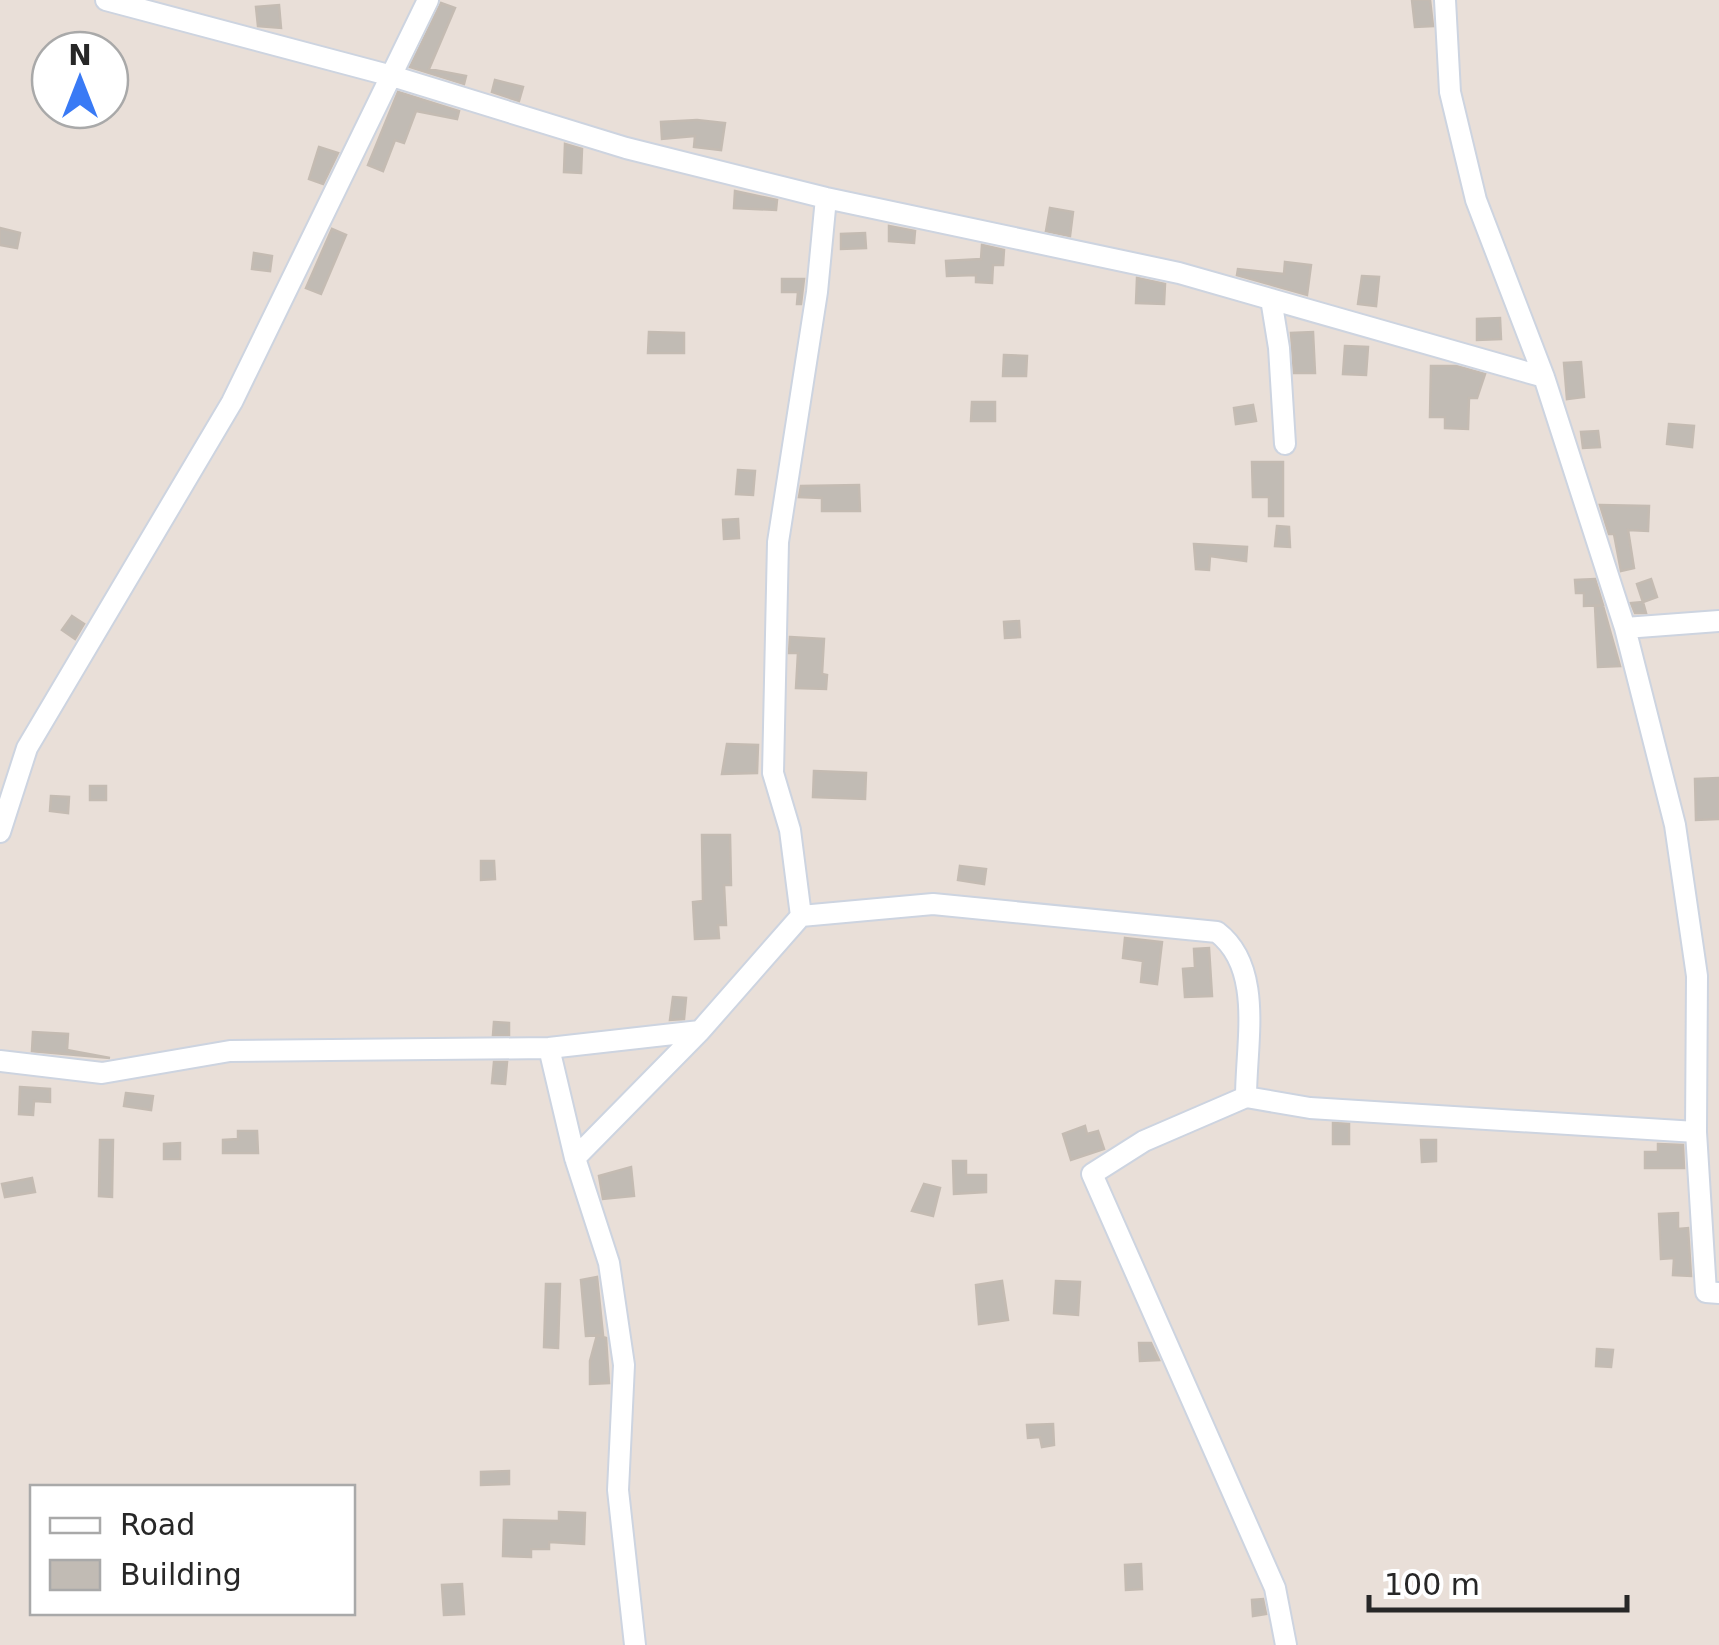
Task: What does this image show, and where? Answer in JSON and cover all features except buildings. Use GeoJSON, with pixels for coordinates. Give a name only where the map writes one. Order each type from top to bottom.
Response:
{"type":"FeatureCollection","features":[{"type":"Feature","properties":{"kind":"street"},"geometry":{"type":"LineString","coordinates":[[106,0],[392,76],[626,148],[826,198],[1180,273],[1544,377]]}},
{"type":"Feature","properties":{"kind":"street"},"geometry":{"type":"LineString","coordinates":[[0,832],[27,748],[232,402],[428,0]]}},
{"type":"Feature","properties":{"kind":"street"},"geometry":{"type":"LineString","coordinates":[[1445,0],[1450,92],[1476,200],[1544,377],[1626,628],[1675,825],[1697,976],[1696,1132],[1706,1292],[1719,1294]]}},
{"type":"Feature","properties":{"kind":"street"},"geometry":{"type":"LineString","coordinates":[[801,916],[790,830],[773,773],[778,542],[817,292],[826,198]]}},
{"type":"Feature","properties":{"kind":"street"},"geometry":{"type":"LineString","coordinates":[[1271,299],[1285,444]]}},
{"type":"Feature","properties":{"kind":"street"},"geometry":{"type":"LineString","coordinates":[[1626,628],[1719,621]]}},
{"type":"Feature","properties":{"kind":"street"},"geometry":{"type":"LineString","coordinates":[[575,1158],[700,1031],[801,916],[933,904],[1216,932],[1235,946],[1247,976],[1246,1097]]}},
{"type":"Feature","properties":{"kind":"street"},"geometry":{"type":"LineString","coordinates":[[0,1061],[102,1073],[230,1052],[549,1048],[700,1031]]}},
{"type":"Feature","properties":{"kind":"street"},"geometry":{"type":"LineString","coordinates":[[549,1048],[575,1158],[609,1264],[624,1366],[618,1490],[634,1645]]}},
{"type":"Feature","properties":{"kind":"street"},"geometry":{"type":"LineString","coordinates":[[1286,1645],[1276,1588],[1092,1174],[1144,1141],[1246,1097],[1310,1108],[1696,1132]]}}]}
